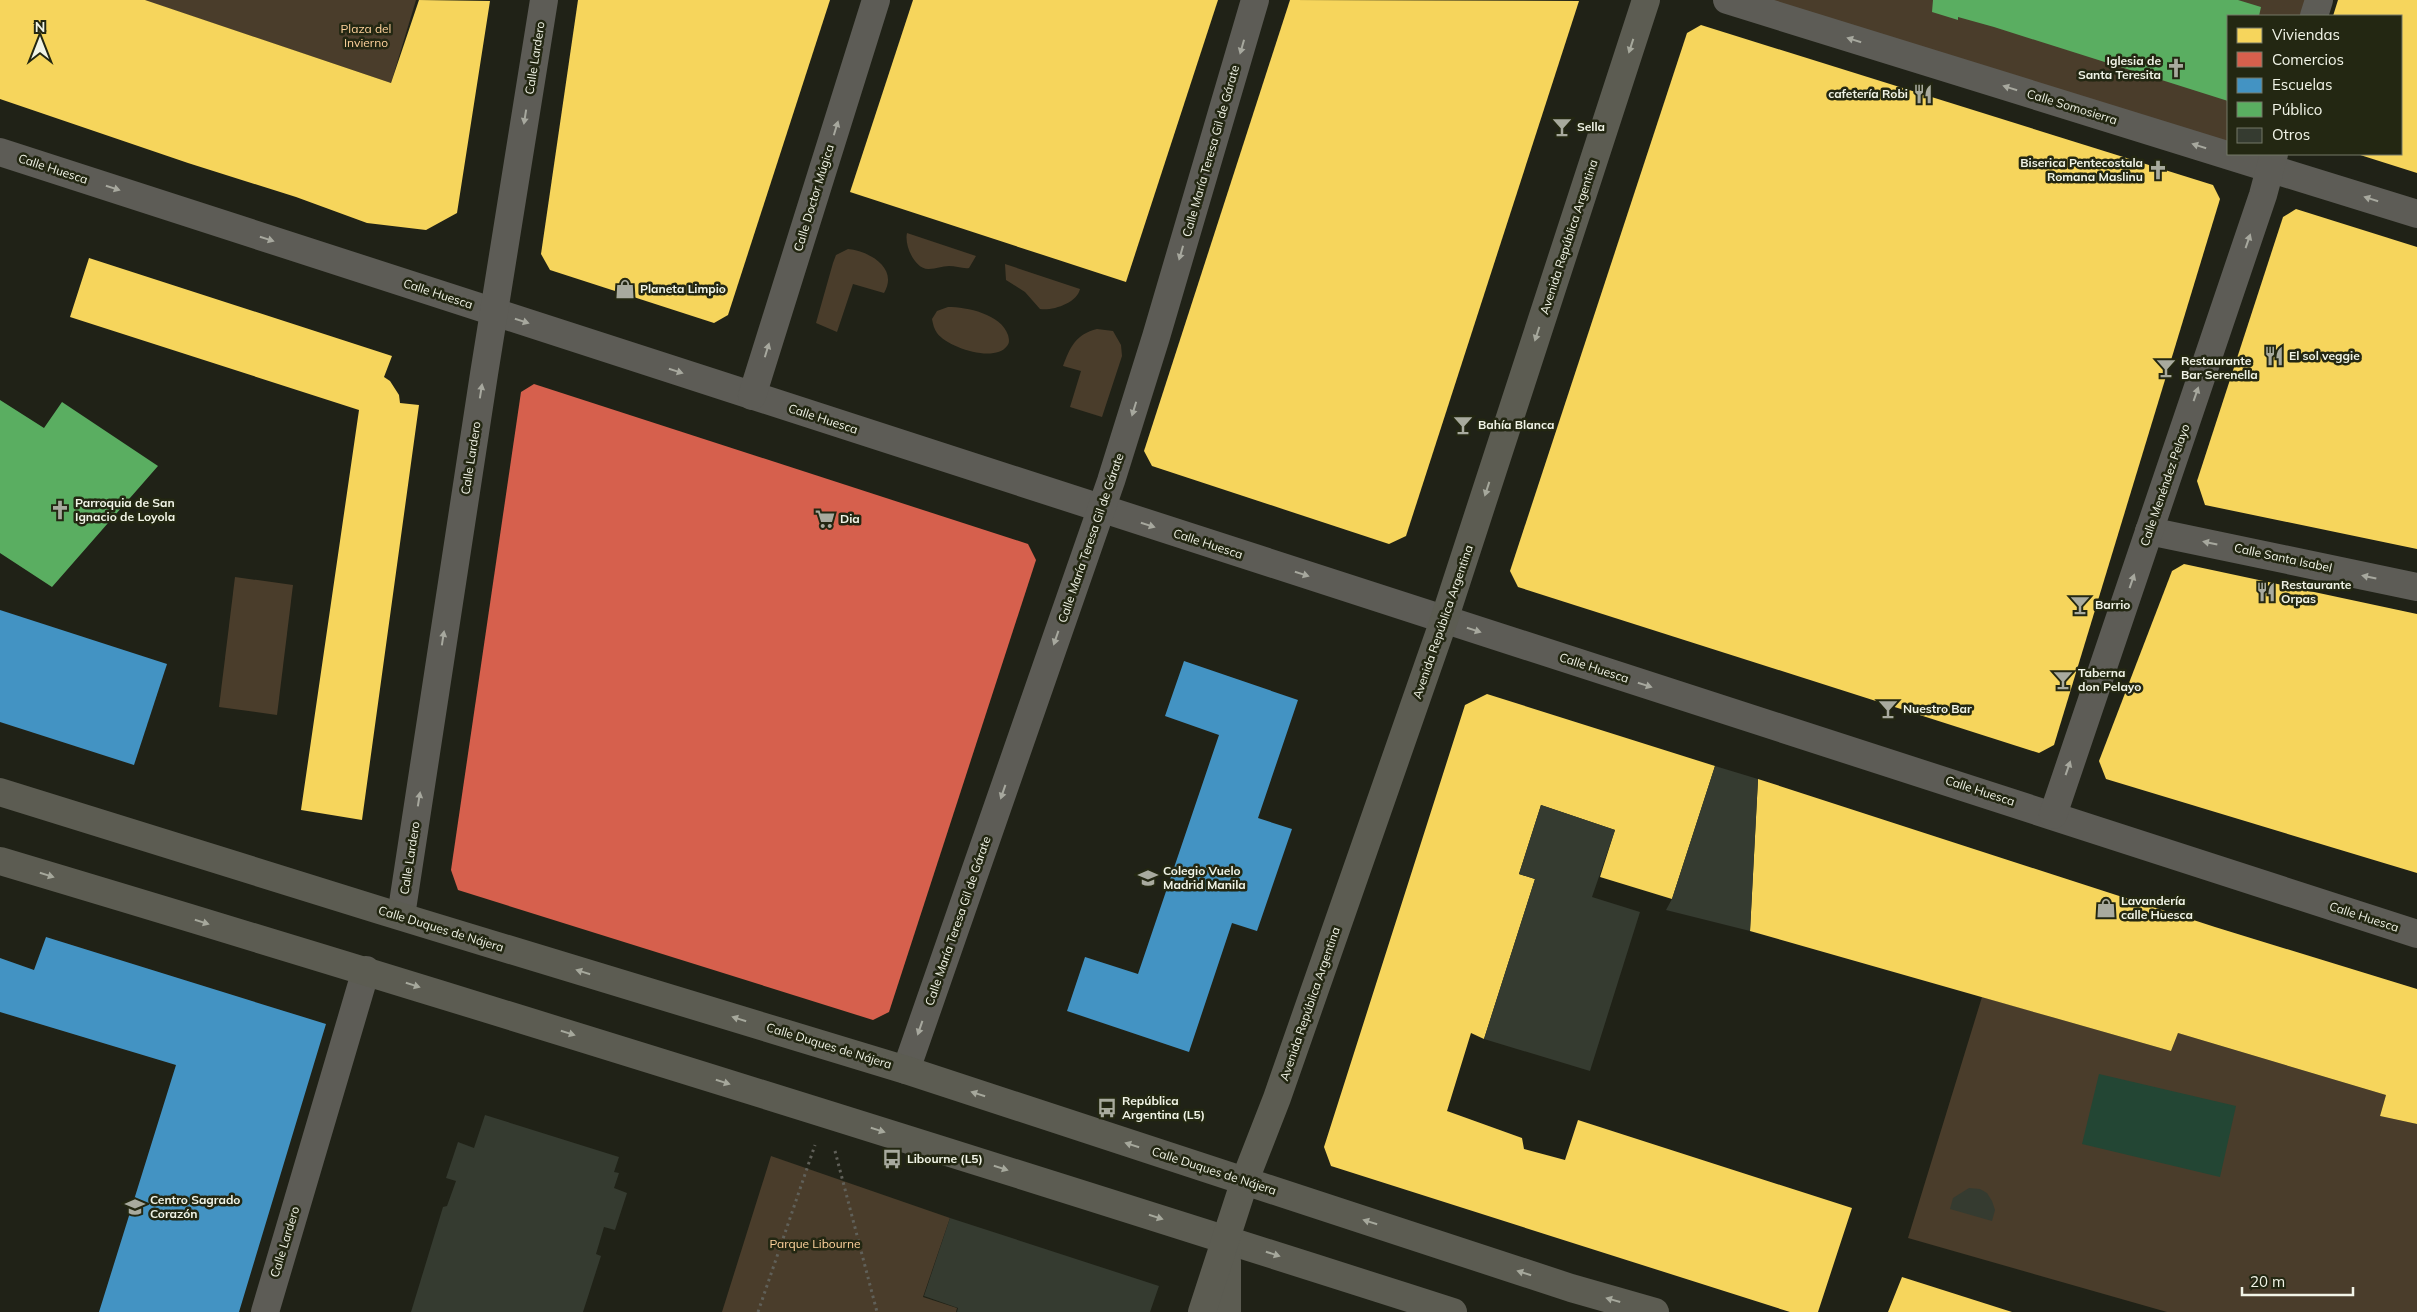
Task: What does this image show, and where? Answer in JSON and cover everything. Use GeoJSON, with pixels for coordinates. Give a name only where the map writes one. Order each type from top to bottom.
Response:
{"type":"FeatureCollection","features":[{"type":"Feature","properties":{"kind":"main road","name":"Avenida República Argentina"},"geometry":{"type":"LineString","coordinates":[[1202,1312],[1245,1180],[1277,1098],[1444,620],[1646,0]]}},
{"type":"Feature","properties":{"kind":"main road","name":"Calle Duques de Nájera"},"geometry":{"type":"LineString","coordinates":[[0,792],[906,1070],[1552,1282],[1655,1312]]}},
{"type":"Feature","properties":{"kind":"main road"},"geometry":{"type":"LineString","coordinates":[[0,861],[366,970],[1227,1239],[1453,1312]]}},
{"type":"Feature","properties":{"kind":"main road","name":"Avenida República Argentina"},"geometry":{"type":"LineString","coordinates":[[1227,1239],[1227,1312]]}},
{"type":"Feature","properties":{"kind":"street","name":"Calle Lardero"},"geometry":{"type":"LineString","coordinates":[[401,916],[544,0]]}},
{"type":"Feature","properties":{"kind":"street","name":"Calle Doctor Múgica"},"geometry":{"type":"LineString","coordinates":[[752,396],[876,0]]}},
{"type":"Feature","properties":{"kind":"street","name":"Calle María Teresa Gil de Gárate"},"geometry":{"type":"LineString","coordinates":[[906,1070],[1101,510],[1156,337],[1255,0]]}},
{"type":"Feature","properties":{"kind":"street","name":"Calle Somosierra"},"geometry":{"type":"LineString","coordinates":[[1727,0],[2227,148]]}},
{"type":"Feature","properties":{"kind":"street"},"geometry":{"type":"LineString","coordinates":[[2314,15],[2319,0]]}},
{"type":"Feature","properties":{"kind":"street","name":"Calle Huesca"},"geometry":{"type":"LineString","coordinates":[[0,152],[1101,510],[2053,815],[2417,934]]}},
{"type":"Feature","properties":{"kind":"street","name":"Calle Somosierra"},"geometry":{"type":"LineString","coordinates":[[2252,155],[2417,214]]}},
{"type":"Feature","properties":{"kind":"street","name":"Calle Menéndez Pelayo"},"geometry":{"type":"LineString","coordinates":[[2053,815],[2263,195],[2272,161]]}},
{"type":"Feature","properties":{"kind":"street","name":"Calle Santa Isabel"},"geometry":{"type":"LineString","coordinates":[[2149,531],[2417,587]]}},
{"type":"Feature","properties":{"kind":"street","name":"Calle Lardero"},"geometry":{"type":"LineString","coordinates":[[264,1312],[366,970]]}},
{"type":"Feature","properties":{"kind":"path"},"geometry":{"type":"LineString","coordinates":[[758,1312],[826,1114]]}},
{"type":"Feature","properties":{"kind":"path"},"geometry":{"type":"LineString","coordinates":[[826,1114],[877,1312]]}},
{"type":"Feature","properties":{"kind":"green space","name":"Plaza del Invierno"},"geometry":{"type":"Polygon","coordinates":[[[144,0],[416,0],[391,83],[144,0]]]}},
{"type":"Feature","properties":{"kind":"green space"},"geometry":{"type":"Polygon","coordinates":[[[1727,0],[2319,0],[2314,15],[2227,15],[2227,155],[1727,0]]]}},
{"type":"Feature","properties":{"kind":"green space"},"geometry":{"type":"Polygon","coordinates":[[[2228,155],[2231,155],[2270,168],[2228,155]]]}},
{"type":"Feature","properties":{"kind":"green space"},"geometry":{"type":"Polygon","coordinates":[[[907,233],[976,256],[969,268],[949,266],[932,269],[924,268],[915,261],[909,250],[907,233]]]}},
{"type":"Feature","properties":{"kind":"green space"},"geometry":{"type":"Polygon","coordinates":[[[848,249],[865,253],[880,262],[888,276],[888,284],[884,293],[853,284],[837,332],[816,323],[836,255],[848,249]]]}},
{"type":"Feature","properties":{"kind":"green space"},"geometry":{"type":"Polygon","coordinates":[[[1005,264],[1080,289],[1074,298],[1064,305],[1051,309],[1040,309],[1025,292],[1006,280],[1005,264]]]}},
{"type":"Feature","properties":{"kind":"green space"},"geometry":{"type":"Polygon","coordinates":[[[948,307],[973,310],[991,317],[1004,328],[1008,336],[1008,345],[1001,351],[982,353],[972,352],[943,339],[934,328],[932,319],[937,311],[948,307]]]}},
{"type":"Feature","properties":{"kind":"green space"},"geometry":{"type":"Polygon","coordinates":[[[1097,329],[1113,331],[1121,345],[1122,356],[1102,417],[1070,407],[1081,371],[1063,366],[1075,342],[1084,334],[1097,329]]]}},
{"type":"Feature","properties":{"kind":"green space"},"geometry":{"type":"Polygon","coordinates":[[[235,577],[293,585],[277,715],[219,707],[235,577]]]}},
{"type":"Feature","properties":{"kind":"green space"},"geometry":{"type":"Polygon","coordinates":[[[1982,997],[2171,1051],[2178,1033],[2386,1095],[2380,1116],[2417,1124],[2417,1312],[2167,1312],[1908,1238],[1982,997]]]}},
{"type":"Feature","properties":{"kind":"green space","name":"Parque Libourne"},"geometry":{"type":"Polygon","coordinates":[[[771,1156],[950,1218],[923,1297],[957,1308],[956,1312],[722,1312],[771,1156]]]}},
{"type":"Feature","properties":{"kind":"shaded area"},"geometry":{"type":"Polygon","coordinates":[[[2099,1074],[2236,1106],[2220,1177],[2082,1144],[2099,1074]]]}},
{"type":"Feature","properties":{"kind":"building: Viviendas"},"geometry":{"type":"Polygon","coordinates":[[[0,0],[145,0],[391,83],[419,0],[490,1],[457,213],[426,230],[367,223],[296,197],[188,163],[0,99],[0,0]]]}},
{"type":"Feature","properties":{"kind":"building: Viviendas"},"geometry":{"type":"Polygon","coordinates":[[[578,0],[830,0],[728,315],[714,323],[550,270],[541,254],[578,0]]]}},
{"type":"Feature","properties":{"kind":"building: Viviendas"},"geometry":{"type":"Polygon","coordinates":[[[913,0],[1218,0],[1126,282],[850,192],[913,0]]]}},
{"type":"Feature","properties":{"kind":"building: Viviendas"},"geometry":{"type":"Polygon","coordinates":[[[1290,0],[1579,1],[1406,536],[1389,544],[1152,466],[1144,451],[1290,0]]]}},
{"type":"Feature","properties":{"kind":"building: Viviendas"},"geometry":{"type":"Polygon","coordinates":[[[2338,0],[2417,0],[2417,173],[2360,155],[2402,155],[2402,15],[2333,15],[2338,0]]]}},
{"type":"Feature","properties":{"kind":"building: Viviendas"},"geometry":{"type":"Polygon","coordinates":[[[1701,25],[2213,185],[2220,199],[2054,745],[2039,753],[1518,587],[1510,571],[1687,33],[1701,25]]]}},
{"type":"Feature","properties":{"kind":"building: Viviendas"},"geometry":{"type":"Polygon","coordinates":[[[2296,209],[2417,247],[2417,549],[2205,505],[2197,481],[2283,217],[2296,209]]]}},
{"type":"Feature","properties":{"kind":"building: Viviendas"},"geometry":{"type":"Polygon","coordinates":[[[89,258],[392,356],[384,377],[390,381],[399,395],[400,403],[419,405],[362,820],[301,810],[359,410],[70,317],[89,258]]]}},
{"type":"Feature","properties":{"kind":"building: Viviendas"},"geometry":{"type":"Polygon","coordinates":[[[2184,564],[2417,614],[2417,873],[2106,779],[2099,761],[2172,571],[2184,564]]]}},
{"type":"Feature","properties":{"kind":"building: Viviendas"},"geometry":{"type":"Polygon","coordinates":[[[1487,694],[1715,766],[1672,899],[1600,877],[1615,830],[1541,805],[1519,874],[1535,879],[1484,1039],[1471,1033],[1447,1111],[1522,1138],[1524,1149],[1565,1160],[1578,1120],[1852,1208],[1818,1312],[1790,1312],[1331,1166],[1324,1147],[1465,705],[1487,694]]]}},
{"type":"Feature","properties":{"kind":"building: Viviendas"},"geometry":{"type":"Polygon","coordinates":[[[1758,779],[2215,927],[2417,989],[2417,1124],[2380,1116],[2386,1095],[2178,1033],[2171,1051],[1750,931],[1758,779]]]}},
{"type":"Feature","properties":{"kind":"building: Viviendas"},"geometry":{"type":"Polygon","coordinates":[[[1902,1277],[2012,1312],[1888,1312],[1902,1277]]]}},
{"type":"Feature","properties":{"kind":"building: Comercios"},"geometry":{"type":"Polygon","coordinates":[[[534,384],[1028,544],[1036,560],[889,1012],[873,1020],[458,890],[451,870],[521,392],[534,384]]]}},
{"type":"Feature","properties":{"kind":"building: Escuelas"},"geometry":{"type":"Polygon","coordinates":[[[0,610],[167,664],[134,765],[0,722],[0,610]]]}},
{"type":"Feature","properties":{"kind":"building: Escuelas"},"geometry":{"type":"Polygon","coordinates":[[[1184,661],[1298,700],[1258,818],[1292,829],[1257,931],[1232,923],[1189,1052],[1067,1011],[1085,957],[1138,974],[1219,735],[1165,716],[1184,661]]]}},
{"type":"Feature","properties":{"kind":"building: Escuelas"},"geometry":{"type":"Polygon","coordinates":[[[46,937],[326,1024],[239,1312],[99,1312],[176,1065],[0,1012],[0,958],[34,970],[46,937]]]}},
{"type":"Feature","properties":{"kind":"building: Público","name":"Iglesia de Santa Teresita"},"geometry":{"type":"Polygon","coordinates":[[[1933,0],[2238,0],[2261,7],[2259,15],[2227,15],[2227,101],[1994,27],[1958,17],[1958,20],[1932,12],[1933,0]]]}},
{"type":"Feature","properties":{"kind":"building: Público","name":"Parroquia de San Ignacio de Loyola"},"geometry":{"type":"Polygon","coordinates":[[[0,400],[44,428],[62,402],[158,466],[52,587],[0,553],[0,400]]]}},
{"type":"Feature","properties":{"kind":"building: Otros"},"geometry":{"type":"Polygon","coordinates":[[[1715,766],[1758,779],[1750,931],[1666,910],[1672,899],[1715,766]]]}},
{"type":"Feature","properties":{"kind":"building: Otros"},"geometry":{"type":"Polygon","coordinates":[[[1541,805],[1615,830],[1592,897],[1640,912],[1590,1071],[1484,1039],[1535,879],[1519,874],[1541,805]]]}},
{"type":"Feature","properties":{"kind":"building: Otros"},"geometry":{"type":"Polygon","coordinates":[[[485,1115],[619,1157],[614,1172],[619,1173],[614,1188],[627,1193],[615,1230],[604,1227],[596,1254],[601,1256],[583,1312],[411,1312],[443,1207],[447,1206],[456,1181],[446,1178],[458,1142],[474,1148],[485,1115]]]}},
{"type":"Feature","properties":{"kind":"building: Otros"},"geometry":{"type":"Polygon","coordinates":[[[1969,1188],[1980,1189],[1987,1193],[1995,1210],[1992,1221],[1950,1209],[1953,1198],[1969,1188]]]}},
{"type":"Feature","properties":{"kind":"building: Otros"},"geometry":{"type":"Polygon","coordinates":[[[950,1218],[1159,1286],[1150,1312],[957,1312],[958,1308],[924,1296],[950,1218]]]}},
{"type":"Feature","properties":{"kind":"place","name":"Iglesia de Santa Teresita"},"geometry":{"type":"Point","coordinates":[2176,68]}},
{"type":"Feature","properties":{"kind":"place","name":"cafetería Robi"},"geometry":{"type":"Point","coordinates":[1923,94]}},
{"type":"Feature","properties":{"kind":"place","name":"Sella"},"geometry":{"type":"Point","coordinates":[1562,127]}},
{"type":"Feature","properties":{"kind":"place","name":"Biserica Pentecostala Romana Maslinu"},"geometry":{"type":"Point","coordinates":[2158,170]}},
{"type":"Feature","properties":{"kind":"place","name":"Planeta Limpio"},"geometry":{"type":"Point","coordinates":[625,289]}},
{"type":"Feature","properties":{"kind":"place","name":"El sol veggie"},"geometry":{"type":"Point","coordinates":[2274,356]}},
{"type":"Feature","properties":{"kind":"place","name":"Restaurante Bar Serenella"},"geometry":{"type":"Point","coordinates":[2166,368]}},
{"type":"Feature","properties":{"kind":"place","name":"Bahía Blanca"},"geometry":{"type":"Point","coordinates":[1463,425]}},
{"type":"Feature","properties":{"kind":"place","name":"Parroquia de San Ignacio de Loyola"},"geometry":{"type":"Point","coordinates":[60,510]}},
{"type":"Feature","properties":{"kind":"place","name":"Dia"},"geometry":{"type":"Point","coordinates":[825,519]}},
{"type":"Feature","properties":{"kind":"place","name":"Restaurante Orpas"},"geometry":{"type":"Point","coordinates":[2266,592]}},
{"type":"Feature","properties":{"kind":"place","name":"Barrio"},"geometry":{"type":"Point","coordinates":[2080,605]}},
{"type":"Feature","properties":{"kind":"place","name":"Taberna don Pelayo"},"geometry":{"type":"Point","coordinates":[2063,680]}},
{"type":"Feature","properties":{"kind":"place","name":"Nuestro Bar"},"geometry":{"type":"Point","coordinates":[1888,709]}},
{"type":"Feature","properties":{"kind":"place","name":"Colegio Vuelo Madrid Manila"},"geometry":{"type":"Point","coordinates":[1148,878]}},
{"type":"Feature","properties":{"kind":"place","name":"Lavandería calle Huesca"},"geometry":{"type":"Point","coordinates":[2106,908]}},
{"type":"Feature","properties":{"kind":"place","name":"República Argentina (L5)"},"geometry":{"type":"Point","coordinates":[1107,1108]}},
{"type":"Feature","properties":{"kind":"place","name":"Libourne (L5)"},"geometry":{"type":"Point","coordinates":[892,1159]}},
{"type":"Feature","properties":{"kind":"place","name":"Centro Sagrado Corazón"},"geometry":{"type":"Point","coordinates":[135,1207]}}]}
